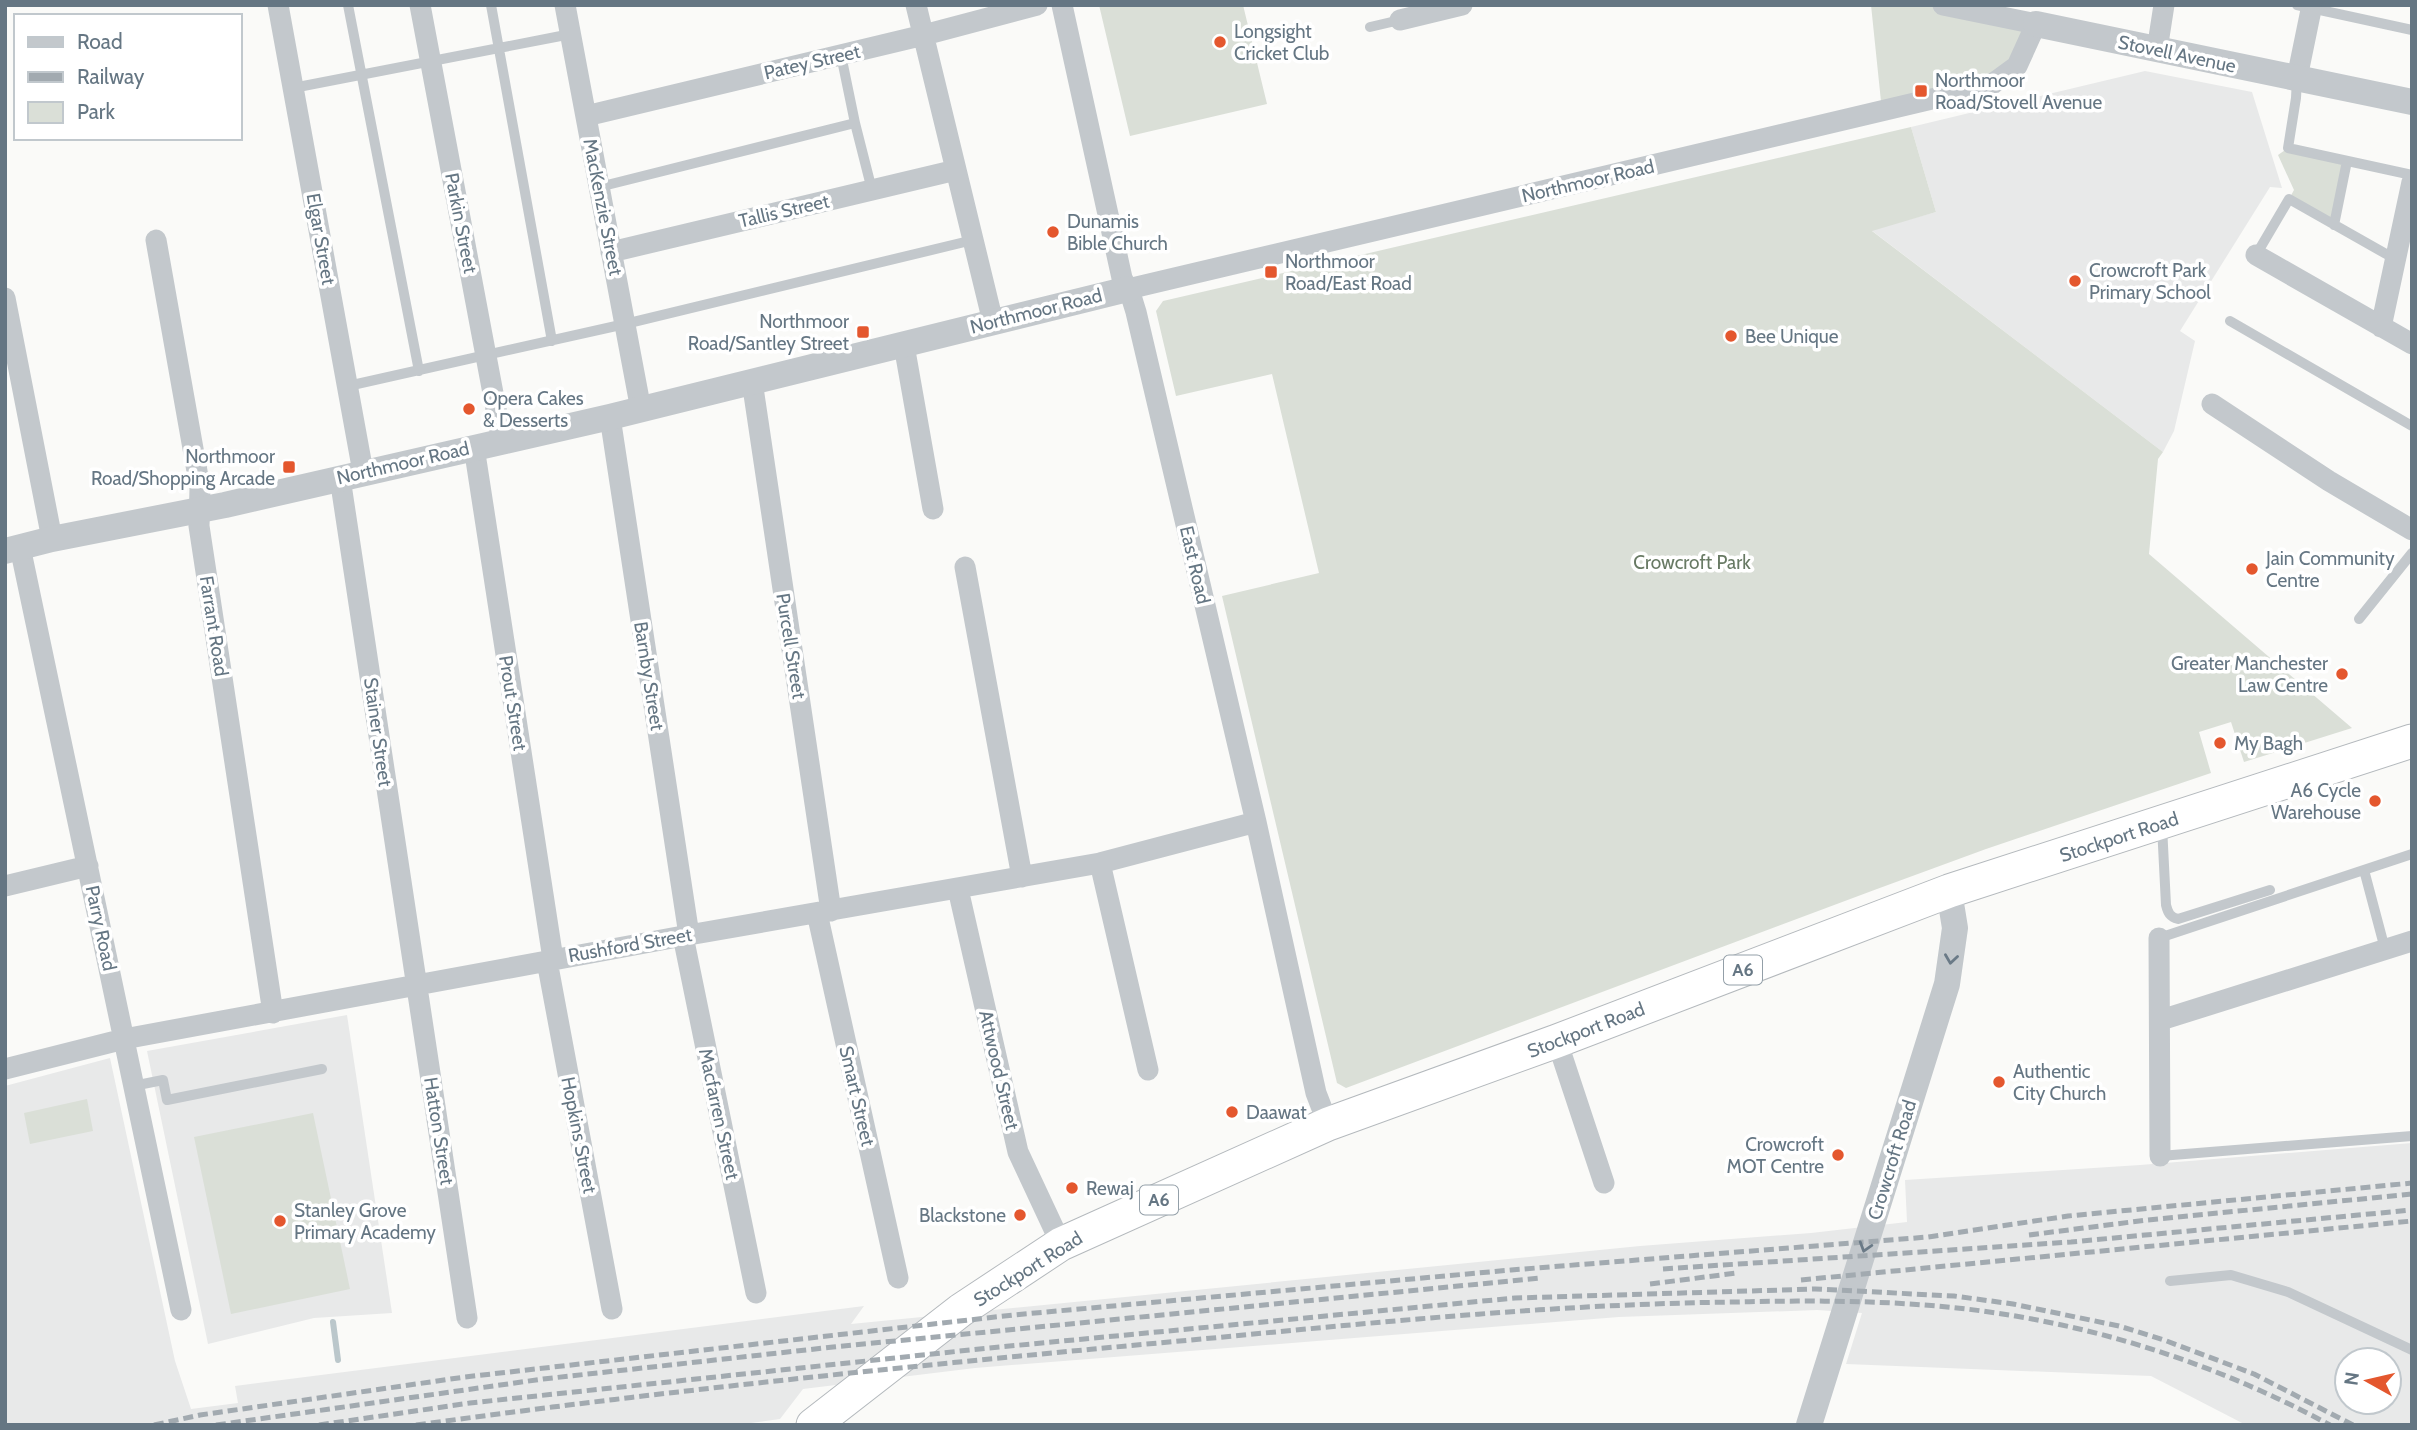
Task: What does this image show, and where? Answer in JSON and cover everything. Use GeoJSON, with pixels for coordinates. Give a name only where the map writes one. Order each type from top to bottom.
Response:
{"type":"FeatureCollection","features":[{"type":"Feature","properties":{"kind":"highway","name":"Stockport Road"},"geometry":{"type":"LineString","coordinates":[[813,1425],[961,1310],[1061,1244],[1328,1124],[1557,1041],[1949,891],[2412,741]]}},
{"type":"Feature","properties":{"kind":"street","name":"Elgar Street"},"geometry":{"type":"LineString","coordinates":[[278,5],[348,386],[352,475]]}},
{"type":"Feature","properties":{"kind":"street","name":"Parkin Street"},"geometry":{"type":"LineString","coordinates":[[420,5],[502,441]]}},
{"type":"Feature","properties":{"kind":"street","name":"MacKenzie Street"},"geometry":{"type":"LineString","coordinates":[[565,5],[641,410]]}},
{"type":"Feature","properties":{"kind":"street"},"geometry":{"type":"LineString","coordinates":[[916,5],[993,322]]}},
{"type":"Feature","properties":{"kind":"street","name":"Patey Street"},"geometry":{"type":"LineString","coordinates":[[586,116],[1037,5]]}},
{"type":"Feature","properties":{"kind":"street","name":"East Road"},"geometry":{"type":"LineString","coordinates":[[1062,5],[1122,278],[1136,312],[1256,822],[1316,1093],[1328,1124]]}},
{"type":"Feature","properties":{"kind":"street"},"geometry":{"type":"LineString","coordinates":[[1400,20],[1462,5]]}},
{"type":"Feature","properties":{"kind":"street","name":"Stovell Avenue"},"geometry":{"type":"LineString","coordinates":[[1943,5],[2025,17],[2157,50],[2412,102]]}},
{"type":"Feature","properties":{"kind":"street"},"geometry":{"type":"LineString","coordinates":[[2157,50],[2164,5]]}},
{"type":"Feature","properties":{"kind":"street"},"geometry":{"type":"LineString","coordinates":[[2297,78],[2307,6]]}},
{"type":"Feature","properties":{"kind":"street","name":"Northmoor Road"},"geometry":{"type":"LineString","coordinates":[[12,549],[200,510],[641,410],[1128,289],[1991,85],[2017,66],[2025,17]]}},
{"type":"Feature","properties":{"kind":"street","name":"Tallis Street"},"geometry":{"type":"LineString","coordinates":[[611,252],[956,170]]}},
{"type":"Feature","properties":{"kind":"street"},"geometry":{"type":"LineString","coordinates":[[2381,327],[2412,182]]}},
{"type":"Feature","properties":{"kind":"street","name":"Farrant Road"},"geometry":{"type":"LineString","coordinates":[[156,240],[200,488],[201,540],[273,1013]]}},
{"type":"Feature","properties":{"kind":"street"},"geometry":{"type":"LineString","coordinates":[[2256,255],[2412,344]]}},
{"type":"Feature","properties":{"kind":"street"},"geometry":{"type":"LineString","coordinates":[[5,298],[52,539]]}},
{"type":"Feature","properties":{"kind":"street"},"geometry":{"type":"LineString","coordinates":[[904,345],[933,509]]}},
{"type":"Feature","properties":{"kind":"street","name":"Purcell Street"},"geometry":{"type":"LineString","coordinates":[[752,381],[824,912]]}},
{"type":"Feature","properties":{"kind":"street"},"geometry":{"type":"LineString","coordinates":[[2212,404],[2329,481],[2412,530]]}},
{"type":"Feature","properties":{"kind":"street","name":"Barnby Street"},"geometry":{"type":"LineString","coordinates":[[610,417],[686,935]]}},
{"type":"Feature","properties":{"kind":"street","name":"Prout Street"},"geometry":{"type":"LineString","coordinates":[[474,447],[550,960]]}},
{"type":"Feature","properties":{"kind":"street","name":"Stainer Street"},"geometry":{"type":"LineString","coordinates":[[352,475],[416,985]]}},
{"type":"Feature","properties":{"kind":"street","name":"Parry Road"},"geometry":{"type":"LineString","coordinates":[[12,549],[88,866],[181,1310]]}},
{"type":"Feature","properties":{"kind":"street"},"geometry":{"type":"LineString","coordinates":[[965,567],[1022,877]]}},
{"type":"Feature","properties":{"kind":"street","name":"Rushford Street"},"geometry":{"type":"LineString","coordinates":[[5,1069],[124,1039],[686,935],[958,890],[1100,863],[1256,822]]}},
{"type":"Feature","properties":{"kind":"street"},"geometry":{"type":"LineString","coordinates":[[1100,863],[1148,1070]]}},
{"type":"Feature","properties":{"kind":"street"},"geometry":{"type":"LineString","coordinates":[[5,886],[88,866]]}},
{"type":"Feature","properties":{"kind":"street","name":"Attwood Street"},"geometry":{"type":"LineString","coordinates":[[958,890],[1018,1152],[1061,1244]]}},
{"type":"Feature","properties":{"kind":"street","name":"Crowcroft Road"},"geometry":{"type":"LineString","coordinates":[[1809,1425],[1947,984],[1955,928],[1949,891]]}},
{"type":"Feature","properties":{"kind":"street","name":"Smart Street"},"geometry":{"type":"LineString","coordinates":[[824,912],[898,1278]]}},
{"type":"Feature","properties":{"kind":"street","name":"Macfarren Street"},"geometry":{"type":"LineString","coordinates":[[686,935],[755,1293]]}},
{"type":"Feature","properties":{"kind":"street"},"geometry":{"type":"LineString","coordinates":[[2159,937],[2160,1156]]}},
{"type":"Feature","properties":{"kind":"street"},"geometry":{"type":"LineString","coordinates":[[2161,1020],[2412,941]]}},
{"type":"Feature","properties":{"kind":"street","name":"Hopkins Street"},"geometry":{"type":"LineString","coordinates":[[550,960],[612,1309]]}},
{"type":"Feature","properties":{"kind":"street","name":"Hatton Street"},"geometry":{"type":"LineString","coordinates":[[416,985],[467,1318]]}},
{"type":"Feature","properties":{"kind":"street"},"geometry":{"type":"LineString","coordinates":[[1557,1041],[1604,1183]]}},
{"type":"Feature","properties":{"kind":"lane"},"geometry":{"type":"LineString","coordinates":[[348,5],[419,371]]}},
{"type":"Feature","properties":{"kind":"lane"},"geometry":{"type":"LineString","coordinates":[[491,5],[552,341]]}},
{"type":"Feature","properties":{"kind":"lane"},"geometry":{"type":"LineString","coordinates":[[2307,6],[2412,30]]}},
{"type":"Feature","properties":{"kind":"lane"},"geometry":{"type":"LineString","coordinates":[[1370,27],[1400,20]]}},
{"type":"Feature","properties":{"kind":"lane"},"geometry":{"type":"LineString","coordinates":[[293,88],[570,34]]}},
{"type":"Feature","properties":{"kind":"lane"},"geometry":{"type":"LineString","coordinates":[[841,55],[872,190]]}},
{"type":"Feature","properties":{"kind":"lane"},"geometry":{"type":"LineString","coordinates":[[2297,78],[2287,148],[2412,174]]}},
{"type":"Feature","properties":{"kind":"lane"},"geometry":{"type":"LineString","coordinates":[[599,187],[855,123]]}},
{"type":"Feature","properties":{"kind":"lane"},"geometry":{"type":"LineString","coordinates":[[2334,225],[2347,161]]}},
{"type":"Feature","properties":{"kind":"lane"},"geometry":{"type":"LineString","coordinates":[[2256,255],[2289,199],[2395,259]]}},
{"type":"Feature","properties":{"kind":"lane"},"geometry":{"type":"LineString","coordinates":[[348,386],[625,324],[973,240]]}},
{"type":"Feature","properties":{"kind":"lane"},"geometry":{"type":"LineString","coordinates":[[2230,321],[2412,426]]}},
{"type":"Feature","properties":{"kind":"lane"},"geometry":{"type":"LineString","coordinates":[[2359,619],[2412,553]]}},
{"type":"Feature","properties":{"kind":"lane"},"geometry":{"type":"LineString","coordinates":[[2162,824],[2166,905],[2173,918],[2178,919],[2270,890]]}},
{"type":"Feature","properties":{"kind":"lane"},"geometry":{"type":"LineString","coordinates":[[2159,937],[2412,854]]}},
{"type":"Feature","properties":{"kind":"lane"},"geometry":{"type":"LineString","coordinates":[[2364,870],[2385,949]]}},
{"type":"Feature","properties":{"kind":"lane"},"geometry":{"type":"LineString","coordinates":[[133,1086],[163,1080],[167,1100],[322,1069]]}},
{"type":"Feature","properties":{"kind":"lane"},"geometry":{"type":"LineString","coordinates":[[2160,1156],[2412,1136]]}},
{"type":"Feature","properties":{"kind":"lane"},"geometry":{"type":"LineString","coordinates":[[2170,1281],[2231,1275],[2288,1292],[2412,1350]]}},
{"type":"Feature","properties":{"kind":"shaded area","name":"Crowcroft Park Primary School"},"geometry":{"type":"Polygon","coordinates":[[[2145,71],[2252,92],[2282,188],[2270,187],[2180,331],[2195,341],[2174,431],[2163,452],[1871,230],[1936,212],[1911,127],[2145,71]]]}},
{"type":"Feature","properties":{"kind":"shaded area","name":"Stanley Grove Primary Academy"},"geometry":{"type":"Polygon","coordinates":[[[347,1015],[392,1313],[314,1318],[208,1344],[147,1051],[347,1015]]]}},
{"type":"Feature","properties":{"kind":"shaded area"},"geometry":{"type":"Polygon","coordinates":[[[110,1058],[175,1361],[191,1409],[238,1403],[235,1386],[864,1306],[851,1324],[1907,1222],[1905,1180],[2140,1165],[2412,1143],[2412,1425],[2246,1425],[2151,1376],[1846,1364],[1862,1313],[1817,1310],[1619,1317],[975,1368],[803,1389],[780,1419],[736,1425],[5,1425],[5,1086],[110,1058]]]}},
{"type":"Feature","properties":{"kind":"green space"},"geometry":{"type":"Polygon","coordinates":[[[1099,5],[1243,5],[1267,104],[1130,136],[1099,5]]]}},
{"type":"Feature","properties":{"kind":"green space"},"geometry":{"type":"Polygon","coordinates":[[[1871,5],[1943,5],[2036,24],[2017,66],[1882,111],[1871,5]]]}},
{"type":"Feature","properties":{"kind":"green space","name":"Crowcroft Park"},"geometry":{"type":"Polygon","coordinates":[[[1911,127],[1936,212],[1872,231],[2163,452],[2158,459],[2149,554],[2352,728],[2244,762],[2231,722],[2199,732],[2211,773],[1986,849],[1346,1088],[1337,1083],[1222,596],[1319,573],[1272,374],[1176,396],[1156,311],[1163,301],[1911,127]]]}},
{"type":"Feature","properties":{"kind":"green space"},"geometry":{"type":"Polygon","coordinates":[[[2288,148],[2347,161],[2334,225],[2289,199],[2294,190],[2278,155],[2288,148]]]}},
{"type":"Feature","properties":{"kind":"green space"},"geometry":{"type":"Polygon","coordinates":[[[87,1099],[93,1131],[30,1144],[24,1113],[87,1099]]]}},
{"type":"Feature","properties":{"kind":"green space"},"geometry":{"type":"Polygon","coordinates":[[[313,1113],[350,1289],[231,1314],[194,1137],[313,1113]]]}},
{"type":"Feature","properties":{"kind":"waterway"},"geometry":{"type":"LineString","coordinates":[[333,1322],[338,1360]]}},
{"type":"Feature","properties":{"kind":"railway"},"geometry":{"type":"LineString","coordinates":[[154,1425],[200,1415],[465,1377],[1013,1315],[1511,1270],[1928,1237],[2068,1216],[2412,1183]]}},
{"type":"Feature","properties":{"kind":"railway"},"geometry":{"type":"LineString","coordinates":[[2029,1235],[2147,1220],[2412,1194]]}},
{"type":"Feature","properties":{"kind":"railway"},"geometry":{"type":"LineString","coordinates":[[1663,1269],[2071,1242],[2412,1210]]}},
{"type":"Feature","properties":{"kind":"railway"},"geometry":{"type":"LineString","coordinates":[[1801,1280],[2412,1221]]}},
{"type":"Feature","properties":{"kind":"railway"},"geometry":{"type":"LineString","coordinates":[[1650,1284],[1737,1273]]}},
{"type":"Feature","properties":{"kind":"railway"},"geometry":{"type":"LineString","coordinates":[[216,1425],[543,1379],[833,1347],[1541,1278]]}},
{"type":"Feature","properties":{"kind":"railway"},"geometry":{"type":"LineString","coordinates":[[319,1425],[470,1403],[989,1348],[1515,1298],[1815,1289],[1954,1296],[2013,1304],[2119,1326],[2254,1374],[2353,1425]]}},
{"type":"Feature","properties":{"kind":"railway"},"geometry":{"type":"LineString","coordinates":[[416,1425],[808,1378],[1402,1320],[1602,1306],[1804,1301],[1941,1306],[2009,1315],[2092,1332],[2214,1371],[2330,1425]]}},
{"type":"Feature","properties":{"kind":"place","name":"Longsight Cricket Club"},"geometry":{"type":"Point","coordinates":[1220,42]}},
{"type":"Feature","properties":{"kind":"place","name":"Northmoor Road/Stovell Avenue"},"geometry":{"type":"Point","coordinates":[1921,91]}},
{"type":"Feature","properties":{"kind":"place","name":"Dunamis Bible Church"},"geometry":{"type":"Point","coordinates":[1053,232]}},
{"type":"Feature","properties":{"kind":"place","name":"Northmoor Road/East Road"},"geometry":{"type":"Point","coordinates":[1271,272]}},
{"type":"Feature","properties":{"kind":"place","name":"Crowcroft Park Primary School"},"geometry":{"type":"Point","coordinates":[2075,281]}},
{"type":"Feature","properties":{"kind":"place","name":"Northmoor Road/Santley Street"},"geometry":{"type":"Point","coordinates":[863,332]}},
{"type":"Feature","properties":{"kind":"place","name":"Bee Unique"},"geometry":{"type":"Point","coordinates":[1731,336]}},
{"type":"Feature","properties":{"kind":"place","name":"Opera Cakes & Desserts"},"geometry":{"type":"Point","coordinates":[469,409]}},
{"type":"Feature","properties":{"kind":"place","name":"Northmoor Road/Shopping Arcade"},"geometry":{"type":"Point","coordinates":[289,467]}},
{"type":"Feature","properties":{"kind":"place","name":"Jain Community Centre"},"geometry":{"type":"Point","coordinates":[2252,569]}},
{"type":"Feature","properties":{"kind":"place","name":"Greater Manchester Law Centre"},"geometry":{"type":"Point","coordinates":[2342,674]}},
{"type":"Feature","properties":{"kind":"place","name":"My Bagh"},"geometry":{"type":"Point","coordinates":[2220,743]}},
{"type":"Feature","properties":{"kind":"place","name":"A6 Cycle Warehouse"},"geometry":{"type":"Point","coordinates":[2375,801]}},
{"type":"Feature","properties":{"kind":"place","name":"Authentic City Church"},"geometry":{"type":"Point","coordinates":[1999,1082]}},
{"type":"Feature","properties":{"kind":"place","name":"Daawat"},"geometry":{"type":"Point","coordinates":[1232,1112]}},
{"type":"Feature","properties":{"kind":"place","name":"Crowcroft MOT Centre"},"geometry":{"type":"Point","coordinates":[1838,1155]}},
{"type":"Feature","properties":{"kind":"place","name":"Rewaj"},"geometry":{"type":"Point","coordinates":[1072,1188]}},
{"type":"Feature","properties":{"kind":"place","name":"Blackstone"},"geometry":{"type":"Point","coordinates":[1020,1215]}},
{"type":"Feature","properties":{"kind":"place","name":"Stanley Grove Primary Academy"},"geometry":{"type":"Point","coordinates":[280,1221]}}]}
